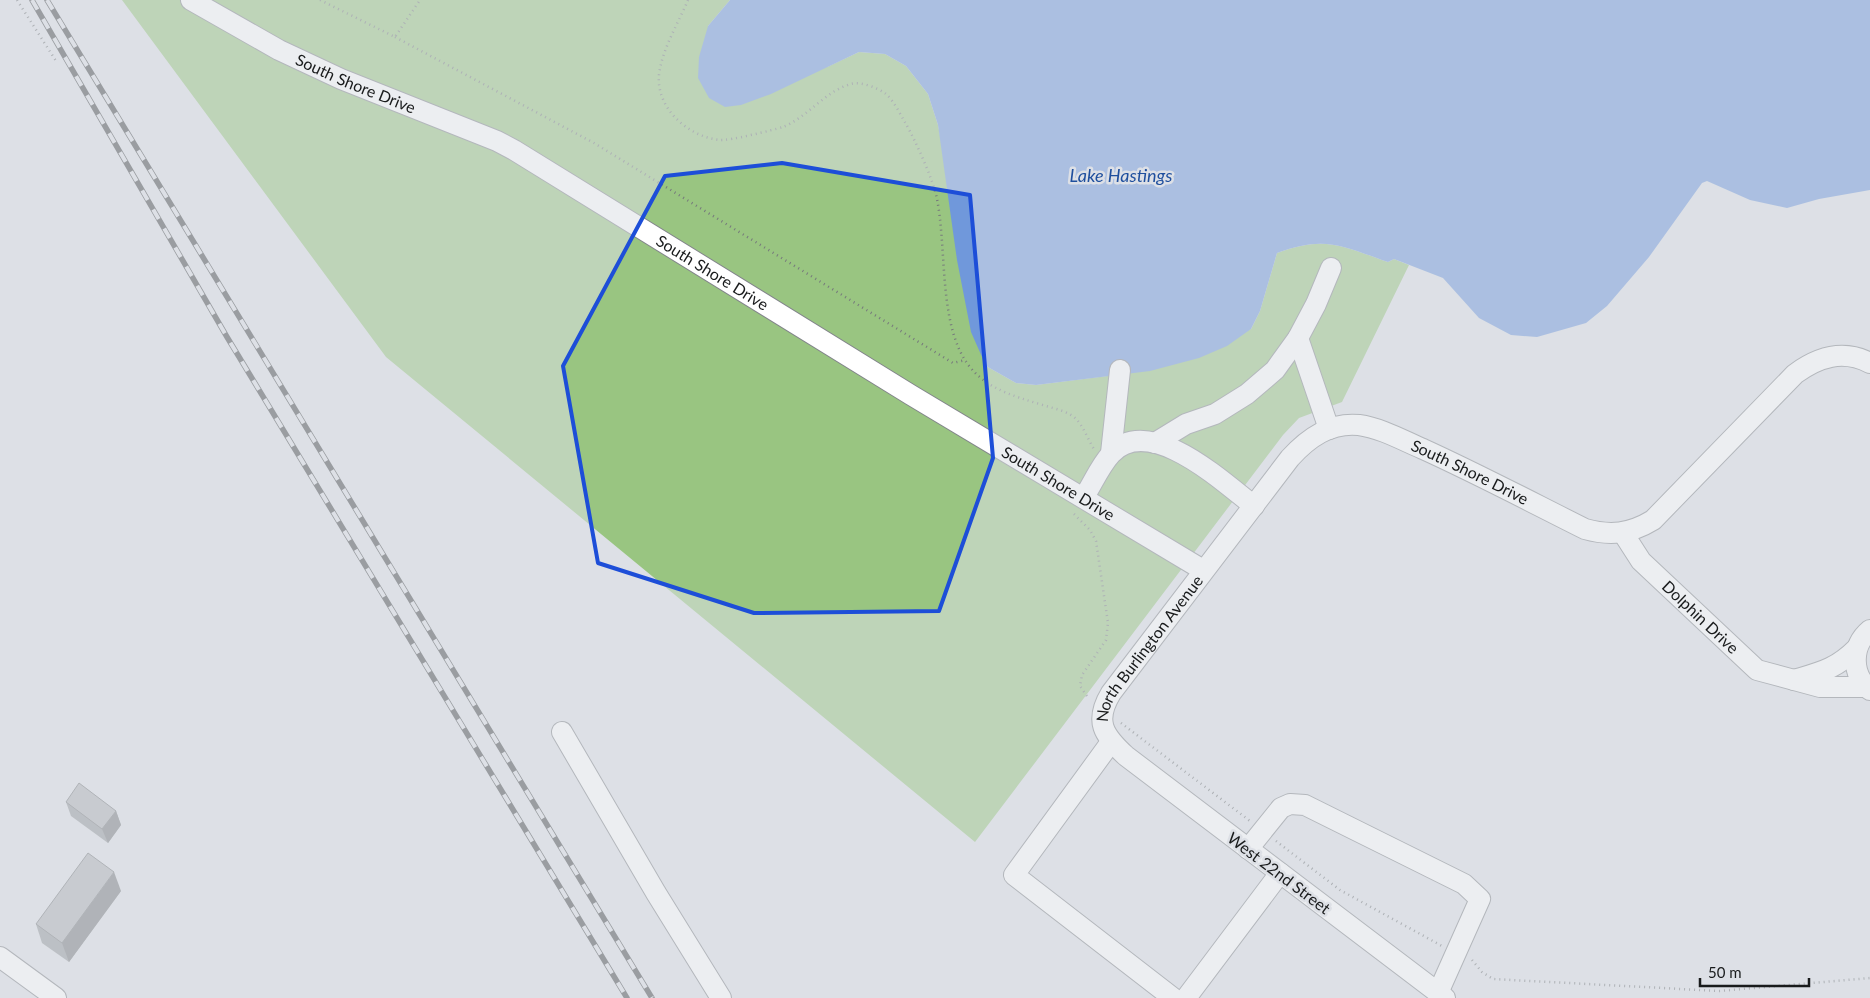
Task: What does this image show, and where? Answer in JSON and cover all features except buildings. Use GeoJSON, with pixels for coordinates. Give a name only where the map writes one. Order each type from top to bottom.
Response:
{"type":"FeatureCollection","features":[{"type":"Feature","properties":{"kind":"street","name":"South Shore Drive"},"geometry":{"type":"LineString","coordinates":[[191,0],[279,50],[341,79],[496,140],[514,150],[903,390],[1203,570],[1303,444],[1315,435],[1329,429],[1359,425],[1393,436],[1450,461],[1585,529],[1606,535],[1623,533],[1641,528],[1653,520],[1795,374],[1809,364],[1824,357],[1842,355],[1870,363]]}},
{"type":"Feature","properties":{"kind":"street"},"geometry":{"type":"LineString","coordinates":[[1155,443],[1186,424],[1215,414],[1247,394],[1275,370],[1298,338],[1316,304],[1331,268]]}},
{"type":"Feature","properties":{"kind":"street"},"geometry":{"type":"LineString","coordinates":[[1298,338],[1329,429]]}},
{"type":"Feature","properties":{"kind":"street"},"geometry":{"type":"LineString","coordinates":[[1108,458],[1120,370]]}},
{"type":"Feature","properties":{"kind":"street"},"geometry":{"type":"LineString","coordinates":[[1084,497],[1108,458],[1124,446],[1138,442],[1155,443],[1196,460],[1254,506]]}},
{"type":"Feature","properties":{"kind":"street","name":"Dolphin Drive"},"geometry":{"type":"LineString","coordinates":[[1623,533],[1641,561],[1741,658],[1757,670],[1820,687],[1868,688]]}},
{"type":"Feature","properties":{"kind":"street","name":"North Burlington Avenue"},"geometry":{"type":"LineString","coordinates":[[1117,748],[1105,732],[1102,708],[1203,570]]}},
{"type":"Feature","properties":{"kind":"street"},"geometry":{"type":"LineString","coordinates":[[1792,680],[1830,670],[1843,662],[1857,648],[1870,630]]}},
{"type":"Feature","properties":{"kind":"street","name":"Dolphin Drive"},"geometry":{"type":"LineString","coordinates":[[1857,648],[1856,667],[1859,676],[1868,688]]}},
{"type":"Feature","properties":{"kind":"street"},"geometry":{"type":"LineString","coordinates":[[562,732],[656,893],[721,998]]}},
{"type":"Feature","properties":{"kind":"street"},"geometry":{"type":"LineString","coordinates":[[1117,748],[1014,875],[1173,998]]}},
{"type":"Feature","properties":{"kind":"street","name":"West 22nd Street"},"geometry":{"type":"LineString","coordinates":[[1117,748],[1441,995]]}},
{"type":"Feature","properties":{"kind":"street"},"geometry":{"type":"LineString","coordinates":[[1248,849],[1281,808],[1290,804],[1305,805],[1464,884],[1480,899],[1441,995]]}},
{"type":"Feature","properties":{"kind":"street"},"geometry":{"type":"LineString","coordinates":[[1186,998],[1280,873]]}},
{"type":"Feature","properties":{"kind":"street"},"geometry":{"type":"LineString","coordinates":[[0,956],[56,998]]}},
{"type":"Feature","properties":{"kind":"path"},"geometry":{"type":"LineString","coordinates":[[17,0],[56,61]]}},
{"type":"Feature","properties":{"kind":"path"},"geometry":{"type":"LineString","coordinates":[[320,0],[395,37],[594,142],[952,363],[965,360]]}},
{"type":"Feature","properties":{"kind":"path"},"geometry":{"type":"LineString","coordinates":[[395,37],[420,0]]}},
{"type":"Feature","properties":{"kind":"path"},"geometry":{"type":"LineString","coordinates":[[688,0],[662,58],[659,78],[663,101],[673,116],[684,126],[720,140],[783,127],[804,116],[836,90],[853,83],[873,87],[886,94],[911,134],[937,197],[949,304],[955,339],[965,360],[975,374],[990,386],[1066,412],[1077,419],[1108,458]]}},
{"type":"Feature","properties":{"kind":"highlighted area"},"geometry":{"type":"Polygon","coordinates":[[[782,163],[970,195],[993,458],[939,611],[754,613],[598,563],[563,366],[665,176],[782,163]]]}},
{"type":"Feature","properties":{"kind":"green space"},"geometry":{"type":"Polygon","coordinates":[[[122,0],[730,0],[708,26],[827,67],[859,52],[885,54],[906,66],[928,94],[938,125],[986,366],[1016,383],[1036,385],[1115,375],[1251,329],[1260,311],[1277,253],[1308,245],[1333,245],[1358,251],[1388,262],[1394,259],[1409,265],[1342,402],[1299,418],[1283,435],[975,842],[386,357],[122,0]]]}},
{"type":"Feature","properties":{"kind":"water","name":"Lake Hastings"},"geometry":{"type":"Polygon","coordinates":[[[730,0],[1870,0],[1870,190],[1819,199],[1787,208],[1750,200],[1707,181],[1702,183],[1649,257],[1607,306],[1586,323],[1537,337],[1511,335],[1479,318],[1443,278],[1394,259],[1388,262],[1358,251],[1333,245],[1308,245],[1294,248],[1277,253],[1260,311],[1251,329],[1227,346],[1199,358],[1150,371],[1036,385],[1016,383],[986,366],[971,332],[957,260],[938,125],[928,94],[906,66],[885,54],[859,52],[771,94],[741,105],[725,107],[709,98],[698,78],[699,57],[708,26],[730,0]]]}},
{"type":"Feature","properties":{"kind":"railway"},"geometry":{"type":"LineString","coordinates":[[32,0],[227,337],[627,998]]}},
{"type":"Feature","properties":{"kind":"railway"},"geometry":{"type":"LineString","coordinates":[[47,0],[652,998]]}}]}
